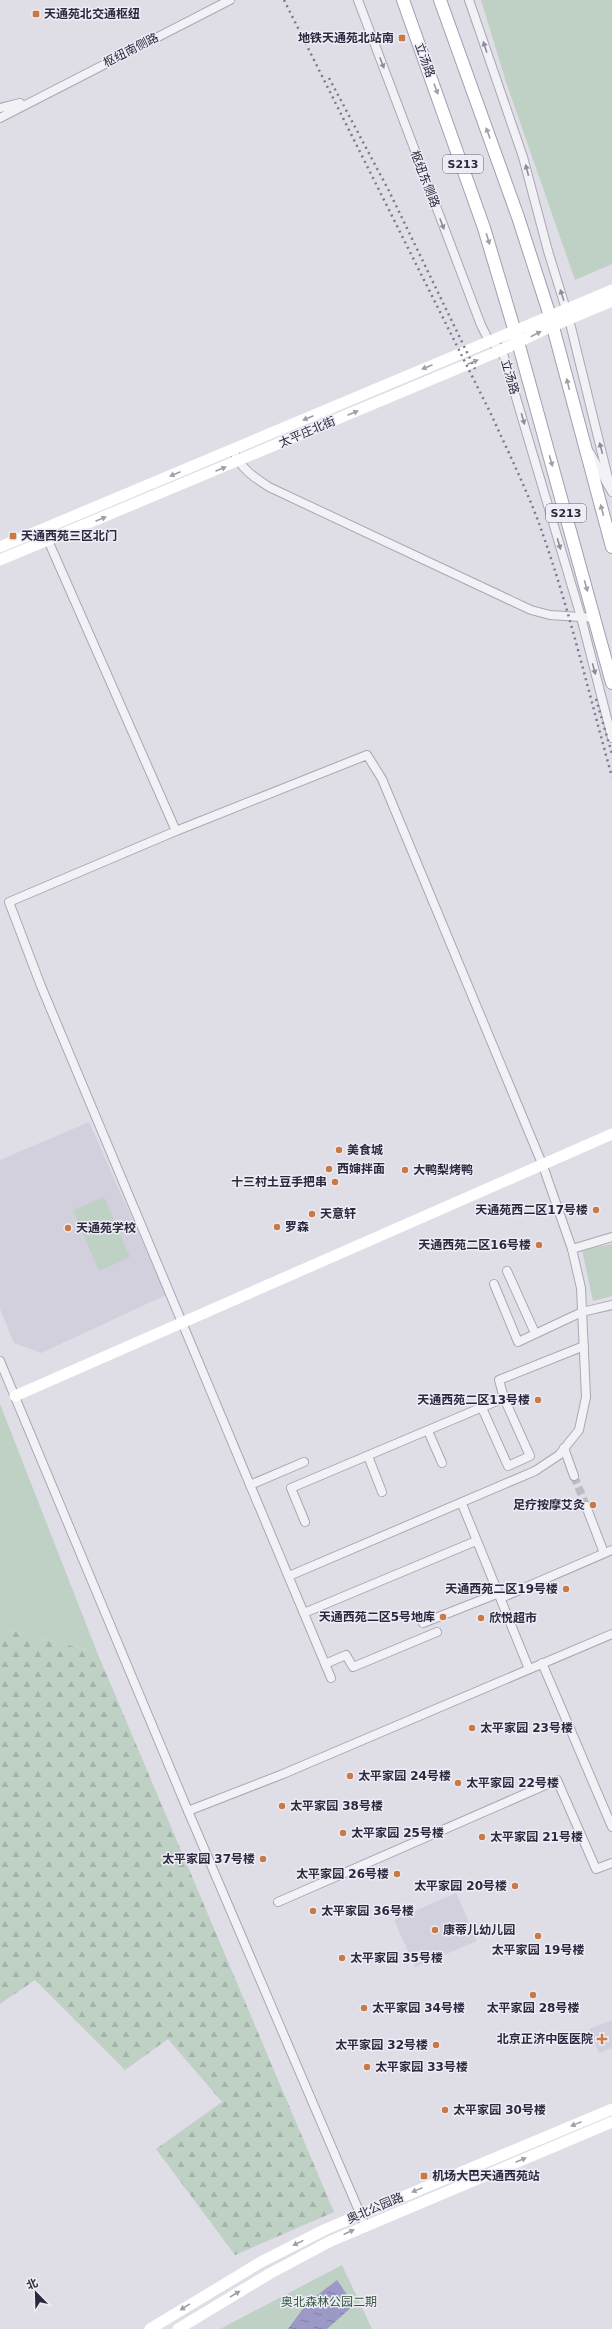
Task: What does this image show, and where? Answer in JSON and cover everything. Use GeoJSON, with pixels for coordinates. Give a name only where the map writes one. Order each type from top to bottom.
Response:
{"type":"FeatureCollection","features":[{"type":"Feature","properties":{"kind":"main road","name":"立汤路"},"geometry":{"type":"LineString","coordinates":[[403,0],[472,189],[515,330],[612,683]]}},
{"type":"Feature","properties":{"kind":"main road","name":"S213"},"geometry":{"type":"LineString","coordinates":[[440,0],[518,217],[552,321],[582,439],[612,547]]}},
{"type":"Feature","properties":{"kind":"main road","name":"太平庄北街"},"geometry":{"type":"LineString","coordinates":[[0,560],[238,462],[502,350],[552,321],[612,290]]}},
{"type":"Feature","properties":{"kind":"main road","name":"太平庄北街"},"geometry":{"type":"LineString","coordinates":[[568,314],[612,301]]}},
{"type":"Feature","properties":{"kind":"main road","name":"太平庄北街"},"geometry":{"type":"LineString","coordinates":[[0,547],[515,330],[552,321]]}},
{"type":"Feature","properties":{"kind":"main road"},"geometry":{"type":"LineString","coordinates":[[15,1396],[612,1134]]}},
{"type":"Feature","properties":{"kind":"main road","name":"奥北公园路"},"geometry":{"type":"LineString","coordinates":[[150,2329],[262,2262],[360,2214],[612,2109]]}},
{"type":"Feature","properties":{"kind":"main road","name":"奥北公园路"},"geometry":{"type":"LineString","coordinates":[[178,2329],[268,2274],[365,2225],[612,2122]]}},
{"type":"Feature","properties":{"kind":"street","name":"枢纽南侧路"},"geometry":{"type":"LineString","coordinates":[[31,100],[230,0]]}},
{"type":"Feature","properties":{"kind":"street","name":"枢纽东侧路"},"geometry":{"type":"LineString","coordinates":[[358,0],[471,300],[489,341]]}},
{"type":"Feature","properties":{"kind":"street"},"geometry":{"type":"LineString","coordinates":[[469,0],[523,157],[548,251],[568,314],[611,489]]}},
{"type":"Feature","properties":{"kind":"street"},"geometry":{"type":"LineString","coordinates":[[0,108],[31,100]]}},
{"type":"Feature","properties":{"kind":"street"},"geometry":{"type":"LineString","coordinates":[[0,118],[31,100]]}},
{"type":"Feature","properties":{"kind":"street","name":"立汤路"},"geometry":{"type":"LineString","coordinates":[[515,330],[502,350],[581,618],[612,738]]}},
{"type":"Feature","properties":{"kind":"street"},"geometry":{"type":"LineString","coordinates":[[489,341],[502,350]]}},
{"type":"Feature","properties":{"kind":"street","name":"S213"},"geometry":{"type":"LineString","coordinates":[[582,439],[611,489]]}},
{"type":"Feature","properties":{"kind":"street"},"geometry":{"type":"LineString","coordinates":[[233,449],[238,462],[252,476],[269,487],[531,610],[550,615],[595,618]]}},
{"type":"Feature","properties":{"kind":"street"},"geometry":{"type":"LineString","coordinates":[[43,529],[176,831]]}},
{"type":"Feature","properties":{"kind":"street"},"geometry":{"type":"LineString","coordinates":[[289,1576],[535,1472],[559,1455],[578,1430],[586,1397],[581,1288],[572,1248],[542,1166],[382,779],[367,755],[176,831],[9,902],[41,986],[331,1678]]}},
{"type":"Feature","properties":{"kind":"street"},"geometry":{"type":"LineString","coordinates":[[572,1248],[612,1237]]}},
{"type":"Feature","properties":{"kind":"street"},"geometry":{"type":"LineString","coordinates":[[507,1271],[535,1333]]}},
{"type":"Feature","properties":{"kind":"street"},"geometry":{"type":"LineString","coordinates":[[494,1284],[518,1342],[582,1312],[612,1305]]}},
{"type":"Feature","properties":{"kind":"street"},"geometry":{"type":"LineString","coordinates":[[482,1408],[508,1466],[530,1456],[504,1398],[499,1380],[584,1346]]}},
{"type":"Feature","properties":{"kind":"street"},"geometry":{"type":"LineString","coordinates":[[0,1361],[188,1811],[365,2225]]}},
{"type":"Feature","properties":{"kind":"street"},"geometry":{"type":"LineString","coordinates":[[305,1522],[291,1488],[504,1398]]}},
{"type":"Feature","properties":{"kind":"street"},"geometry":{"type":"LineString","coordinates":[[428,1431],[442,1463]]}},
{"type":"Feature","properties":{"kind":"street"},"geometry":{"type":"LineString","coordinates":[[564,1448],[574,1476]]}},
{"type":"Feature","properties":{"kind":"street"},"geometry":{"type":"LineString","coordinates":[[368,1456],[382,1492]]}},
{"type":"Feature","properties":{"kind":"street"},"geometry":{"type":"LineString","coordinates":[[250,1485],[304,1462]]}},
{"type":"Feature","properties":{"kind":"street"},"geometry":{"type":"LineString","coordinates":[[462,1504],[529,1669]]}},
{"type":"Feature","properties":{"kind":"street"},"geometry":{"type":"LineString","coordinates":[[423,1623],[500,1595],[608,1552],[586,1506]]}},
{"type":"Feature","properties":{"kind":"street"},"geometry":{"type":"LineString","coordinates":[[304,1613],[476,1541]]}},
{"type":"Feature","properties":{"kind":"street"},"geometry":{"type":"LineString","coordinates":[[325,1664],[346,1655],[353,1667],[437,1632]]}},
{"type":"Feature","properties":{"kind":"street"},"geometry":{"type":"LineString","coordinates":[[188,1811],[283,1774],[612,1634]]}},
{"type":"Feature","properties":{"kind":"street"},"geometry":{"type":"LineString","coordinates":[[542,1663],[612,1827]]}},
{"type":"Feature","properties":{"kind":"street"},"geometry":{"type":"LineString","coordinates":[[278,1902],[557,1780],[596,1869],[611,1866]]}},
{"type":"Feature","properties":{"kind":"shaded area","name":"天通苑学校"},"geometry":{"type":"Polygon","coordinates":[[[89,1122],[166,1295],[41,1353],[14,1343],[0,1309],[0,1160],[89,1122]]]}},
{"type":"Feature","properties":{"kind":"shaded area","name":"康蒂儿幼儿园"},"geometry":{"type":"Polygon","coordinates":[[[456,1893],[477,1941],[415,1967],[394,1920],[456,1893]]]}},
{"type":"Feature","properties":{"kind":"shaded area","name":"北京正济中医医院"},"geometry":{"type":"Polygon","coordinates":[[[612,2020],[612,2048],[599,2053],[589,2029],[612,2020]]]}},
{"type":"Feature","properties":{"kind":"green space"},"geometry":{"type":"Polygon","coordinates":[[[481,0],[612,0],[612,264],[575,280],[506,82],[481,0]]]}},
{"type":"Feature","properties":{"kind":"green space"},"geometry":{"type":"Polygon","coordinates":[[[104,1197],[130,1257],[99,1271],[73,1210],[104,1197]]]}},
{"type":"Feature","properties":{"kind":"green space"},"geometry":{"type":"Polygon","coordinates":[[[612,1244],[612,1296],[593,1301],[582,1250],[612,1244]]]}},
{"type":"Feature","properties":{"kind":"green space"},"geometry":{"type":"Polygon","coordinates":[[[0,1404],[97,1652],[0,1628],[0,1404]]]}},
{"type":"Feature","properties":{"kind":"green space"},"geometry":{"type":"Polygon","coordinates":[[[0,1628],[97,1652],[334,2212],[235,2255],[156,2149],[222,2102],[168,2039],[125,2070],[35,1980],[0,2004],[0,1628]]]}},
{"type":"Feature","properties":{"kind":"green space","name":"奥北森林公园二期"},"geometry":{"type":"Polygon","coordinates":[[[342,2265],[372,2329],[220,2329],[342,2265]]]}},
{"type":"Feature","properties":{"kind":"water"},"geometry":{"type":"Polygon","coordinates":[[[337,2280],[354,2305],[327,2329],[288,2329],[307,2303],[337,2280]]]}},
{"type":"Feature","properties":{"kind":"tunnel"},"geometry":{"type":"LineString","coordinates":[[574,1476],[586,1506]]}},
{"type":"Feature","properties":{"kind":"railway"},"geometry":{"type":"LineString","coordinates":[[284,0],[490,412],[526,491],[537,518],[558,582],[612,777]]}},
{"type":"Feature","properties":{"kind":"railway"},"geometry":{"type":"LineString","coordinates":[[329,78],[389,191],[475,369]]}},
{"type":"Feature","properties":{"kind":"railway"},"geometry":{"type":"LineString","coordinates":[[596,699],[612,754]]}},
{"type":"Feature","properties":{"kind":"place","name":"天通苑北交通枢纽"},"geometry":{"type":"Point","coordinates":[36,14]}},
{"type":"Feature","properties":{"kind":"place","name":"地铁天通苑北站南"},"geometry":{"type":"Point","coordinates":[402,38]}},
{"type":"Feature","properties":{"kind":"place","name":"天通西苑三区北门"},"geometry":{"type":"Point","coordinates":[13,536]}},
{"type":"Feature","properties":{"kind":"place","name":"美食城"},"geometry":{"type":"Point","coordinates":[339,1150]}},
{"type":"Feature","properties":{"kind":"place","name":"西婶拌面"},"geometry":{"type":"Point","coordinates":[329,1169]}},
{"type":"Feature","properties":{"kind":"place","name":"大鸭梨烤鸭"},"geometry":{"type":"Point","coordinates":[405,1170]}},
{"type":"Feature","properties":{"kind":"place","name":"十三村土豆手把串"},"geometry":{"type":"Point","coordinates":[335,1182]}},
{"type":"Feature","properties":{"kind":"place","name":"天通苑西二区17号楼"},"geometry":{"type":"Point","coordinates":[596,1210]}},
{"type":"Feature","properties":{"kind":"place","name":"天意轩"},"geometry":{"type":"Point","coordinates":[312,1214]}},
{"type":"Feature","properties":{"kind":"place","name":"罗森"},"geometry":{"type":"Point","coordinates":[277,1227]}},
{"type":"Feature","properties":{"kind":"place","name":"天通苑学校"},"geometry":{"type":"Point","coordinates":[68,1228]}},
{"type":"Feature","properties":{"kind":"place","name":"天通西苑二区16号楼"},"geometry":{"type":"Point","coordinates":[539,1245]}},
{"type":"Feature","properties":{"kind":"place","name":"天通西苑二区13号楼"},"geometry":{"type":"Point","coordinates":[538,1400]}},
{"type":"Feature","properties":{"kind":"place","name":"足疗按摩艾灸"},"geometry":{"type":"Point","coordinates":[593,1505]}},
{"type":"Feature","properties":{"kind":"place","name":"天通西苑二区19号楼"},"geometry":{"type":"Point","coordinates":[566,1589]}},
{"type":"Feature","properties":{"kind":"place","name":"天通西苑二区5号地库"},"geometry":{"type":"Point","coordinates":[443,1617]}},
{"type":"Feature","properties":{"kind":"place","name":"欣悦超市"},"geometry":{"type":"Point","coordinates":[481,1618]}},
{"type":"Feature","properties":{"kind":"place","name":"太平家园 23号楼"},"geometry":{"type":"Point","coordinates":[472,1728]}},
{"type":"Feature","properties":{"kind":"place","name":"太平家园 24号楼"},"geometry":{"type":"Point","coordinates":[350,1776]}},
{"type":"Feature","properties":{"kind":"place","name":"太平家园 22号楼"},"geometry":{"type":"Point","coordinates":[458,1783]}},
{"type":"Feature","properties":{"kind":"place","name":"太平家园 38号楼"},"geometry":{"type":"Point","coordinates":[282,1806]}},
{"type":"Feature","properties":{"kind":"place","name":"太平家园 25号楼"},"geometry":{"type":"Point","coordinates":[343,1833]}},
{"type":"Feature","properties":{"kind":"place","name":"太平家园 21号楼"},"geometry":{"type":"Point","coordinates":[482,1837]}},
{"type":"Feature","properties":{"kind":"place","name":"太平家园 37号楼"},"geometry":{"type":"Point","coordinates":[263,1859]}},
{"type":"Feature","properties":{"kind":"place","name":"太平家园 26号楼"},"geometry":{"type":"Point","coordinates":[397,1874]}},
{"type":"Feature","properties":{"kind":"place","name":"太平家园 20号楼"},"geometry":{"type":"Point","coordinates":[515,1886]}},
{"type":"Feature","properties":{"kind":"place","name":"太平家园 36号楼"},"geometry":{"type":"Point","coordinates":[313,1911]}},
{"type":"Feature","properties":{"kind":"place","name":"康蒂儿幼儿园"},"geometry":{"type":"Point","coordinates":[435,1930]}},
{"type":"Feature","properties":{"kind":"place","name":"太平家园 19号楼"},"geometry":{"type":"Point","coordinates":[538,1936]}},
{"type":"Feature","properties":{"kind":"place","name":"太平家园 35号楼"},"geometry":{"type":"Point","coordinates":[342,1958]}},
{"type":"Feature","properties":{"kind":"place","name":"太平家园 28号楼"},"geometry":{"type":"Point","coordinates":[533,1995]}},
{"type":"Feature","properties":{"kind":"place","name":"太平家园 34号楼"},"geometry":{"type":"Point","coordinates":[364,2008]}},
{"type":"Feature","properties":{"kind":"place","name":"北京正济中医医院"},"geometry":{"type":"Point","coordinates":[602,2039]}},
{"type":"Feature","properties":{"kind":"place","name":"太平家园 32号楼"},"geometry":{"type":"Point","coordinates":[436,2045]}},
{"type":"Feature","properties":{"kind":"place","name":"太平家园 33号楼"},"geometry":{"type":"Point","coordinates":[367,2067]}},
{"type":"Feature","properties":{"kind":"place","name":"太平家园 30号楼"},"geometry":{"type":"Point","coordinates":[445,2110]}},
{"type":"Feature","properties":{"kind":"place","name":"机场大巴天通西苑站"},"geometry":{"type":"Point","coordinates":[424,2176]}}]}
